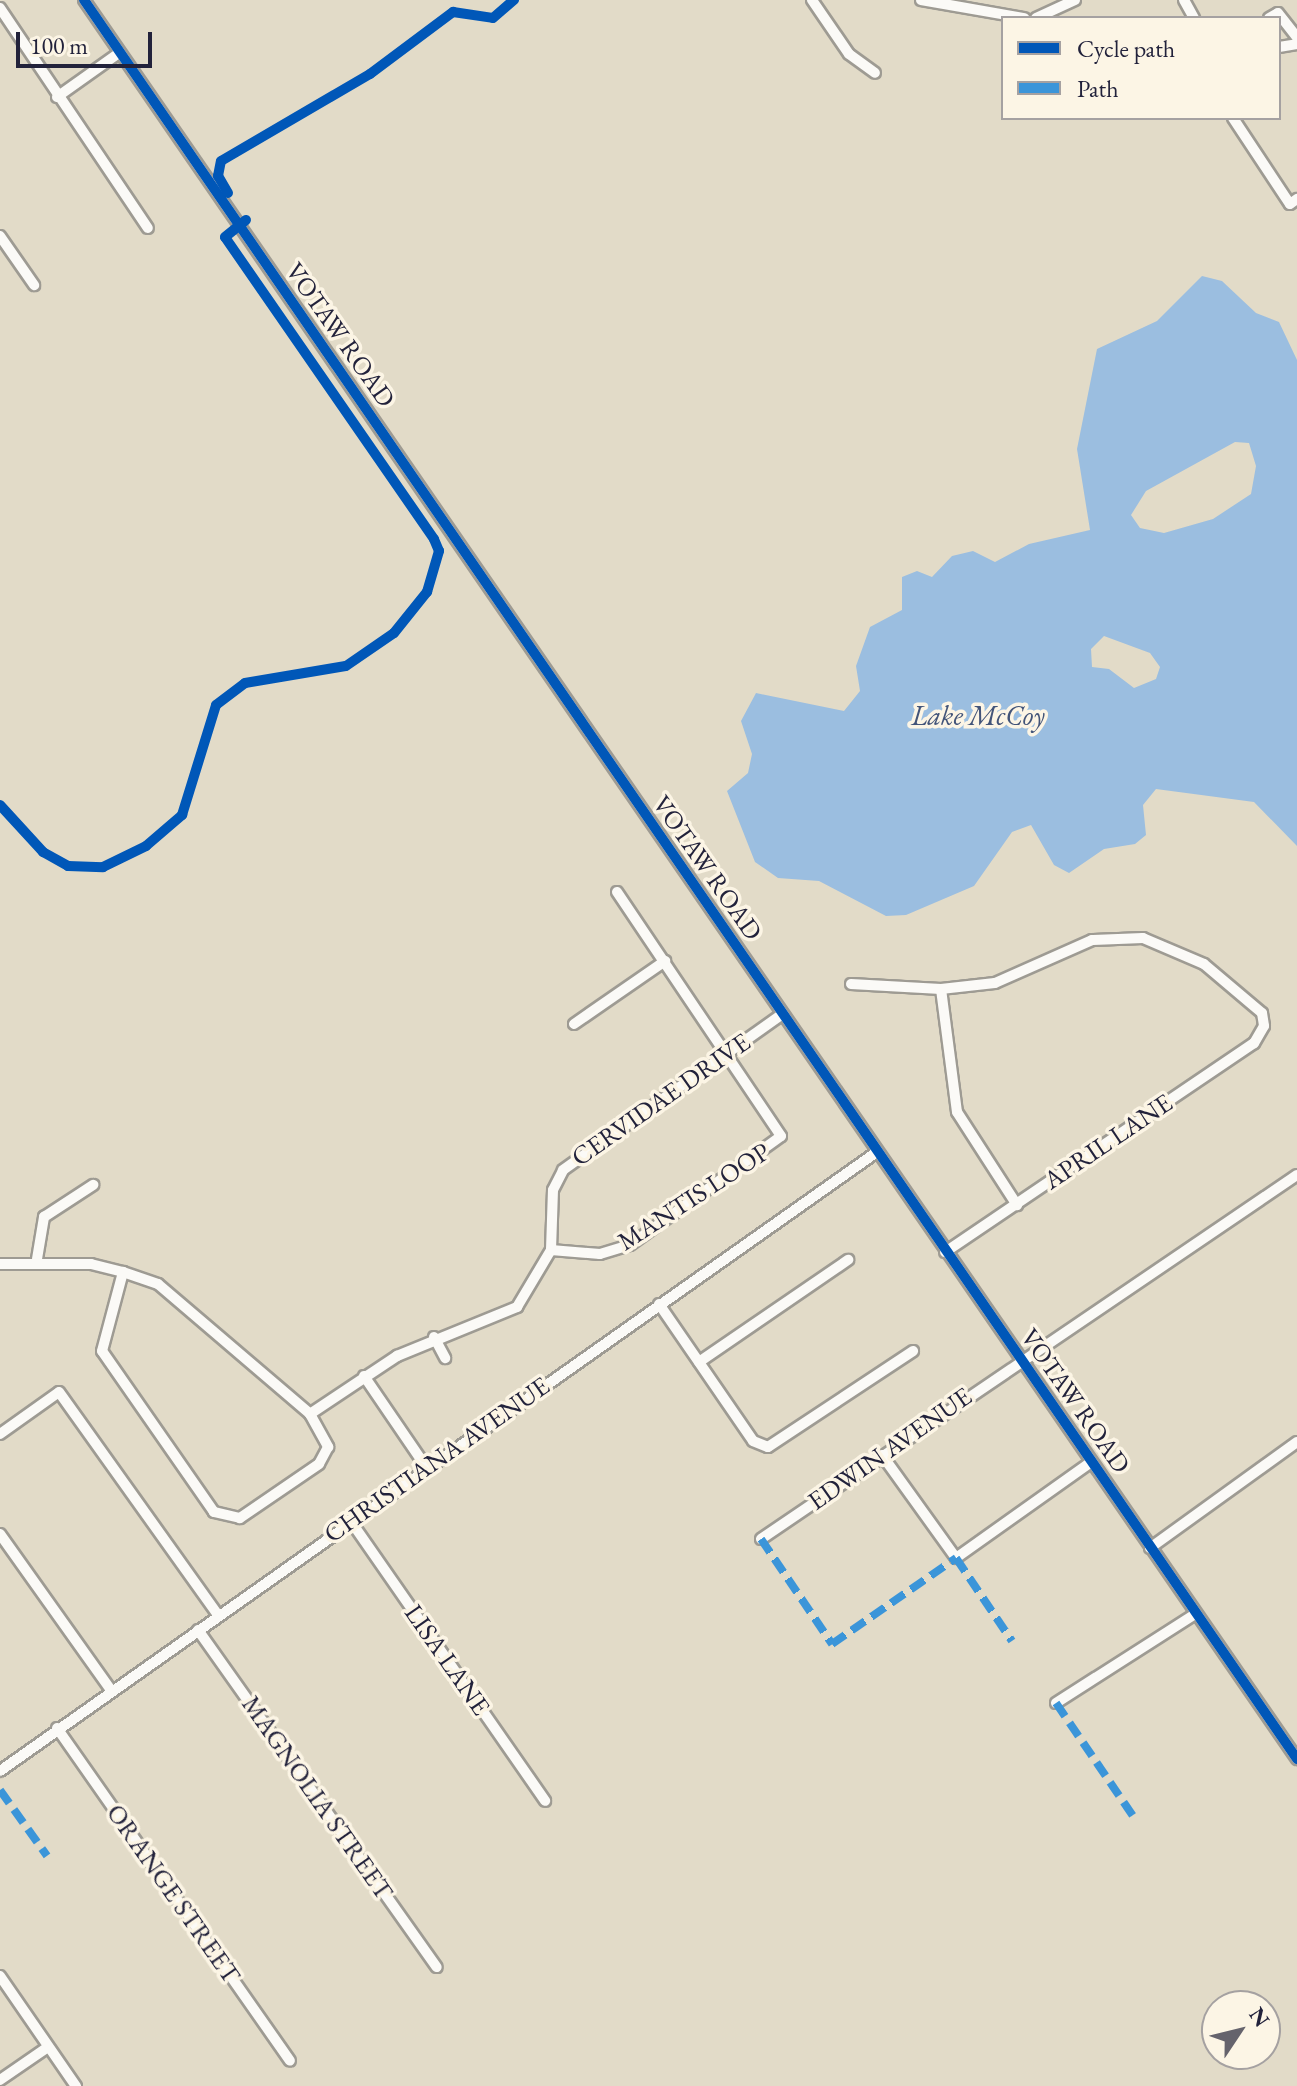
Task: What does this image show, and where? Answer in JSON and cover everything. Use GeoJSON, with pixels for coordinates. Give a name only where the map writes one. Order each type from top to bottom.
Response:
{"type":"FeatureCollection","features":[{"type":"Feature","properties":{"kind":"street","name":"VOTAW ROAD"},"geometry":{"type":"LineString","coordinates":[[84,0],[781,1015],[1297,1759]]}},
{"type":"Feature","properties":{"kind":"street"},"geometry":{"type":"LineString","coordinates":[[812,0],[849,54],[875,73]]}},
{"type":"Feature","properties":{"kind":"street"},"geometry":{"type":"LineString","coordinates":[[921,0],[974,5],[1016,16]]}},
{"type":"Feature","properties":{"kind":"street"},"geometry":{"type":"LineString","coordinates":[[1040,16],[1075,0]]}},
{"type":"Feature","properties":{"kind":"street"},"geometry":{"type":"LineString","coordinates":[[0,8],[148,228]]}},
{"type":"Feature","properties":{"kind":"street"},"geometry":{"type":"LineString","coordinates":[[1281,17],[1297,37]]}},
{"type":"Feature","properties":{"kind":"street"},"geometry":{"type":"LineString","coordinates":[[57,97],[119,53]]}},
{"type":"Feature","properties":{"kind":"street"},"geometry":{"type":"LineString","coordinates":[[1234,120],[1293,201]]}},
{"type":"Feature","properties":{"kind":"street"},"geometry":{"type":"LineString","coordinates":[[0,236],[34,285]]}},
{"type":"Feature","properties":{"kind":"street","name":"MANTIS LOOP"},"geometry":{"type":"LineString","coordinates":[[551,1250],[600,1254],[630,1245],[776,1145],[779,1125],[617,892]]}},
{"type":"Feature","properties":{"kind":"street","name":"APRIL LANE"},"geometry":{"type":"LineString","coordinates":[[941,989],[1016,977],[1092,940],[1143,938],[1173,945],[1233,985],[1253,1000],[1264,1026],[1254,1043],[945,1252]]}},
{"type":"Feature","properties":{"kind":"street"},"geometry":{"type":"LineString","coordinates":[[574,1024],[665,961]]}},
{"type":"Feature","properties":{"kind":"street"},"geometry":{"type":"LineString","coordinates":[[851,984],[941,989],[957,1112],[1017,1205]]}},
{"type":"Feature","properties":{"kind":"street","name":"CERVIDAE DRIVE"},"geometry":{"type":"LineString","coordinates":[[310,1414],[364,1376],[434,1337],[517,1307],[551,1250],[553,1190],[563,1170],[781,1015]]}},
{"type":"Feature","properties":{"kind":"street","name":"CHRISTIANA AVENUE"},"geometry":{"type":"LineString","coordinates":[[0,1771],[350,1520],[877,1152]]}},
{"type":"Feature","properties":{"kind":"street","name":"EDWIN AVENUE"},"geometry":{"type":"LineString","coordinates":[[761,1539],[1019,1360],[1093,1318],[1297,1175]]}},
{"type":"Feature","properties":{"kind":"street"},"geometry":{"type":"LineString","coordinates":[[37,1259],[44,1217],[93,1185]]}},
{"type":"Feature","properties":{"kind":"street"},"geometry":{"type":"LineString","coordinates":[[0,1264],[37,1259],[123,1272],[178,1297],[310,1414],[328,1447],[319,1464],[240,1518],[214,1512],[102,1351],[123,1272]]}},
{"type":"Feature","properties":{"kind":"street"},"geometry":{"type":"LineString","coordinates":[[699,1362],[848,1260]]}},
{"type":"Feature","properties":{"kind":"street"},"geometry":{"type":"LineString","coordinates":[[659,1304],[753,1441],[768,1447],[913,1351]]}},
{"type":"Feature","properties":{"kind":"street"},"geometry":{"type":"LineString","coordinates":[[434,1337],[445,1358]]}},
{"type":"Feature","properties":{"kind":"street"},"geometry":{"type":"LineString","coordinates":[[364,1376],[426,1467]]}},
{"type":"Feature","properties":{"kind":"street"},"geometry":{"type":"LineString","coordinates":[[0,1434],[59,1392],[218,1615]]}},
{"type":"Feature","properties":{"kind":"street"},"geometry":{"type":"LineString","coordinates":[[1150,1548],[1297,1442]]}},
{"type":"Feature","properties":{"kind":"street"},"geometry":{"type":"LineString","coordinates":[[882,1455],[956,1558],[1091,1462]]}},
{"type":"Feature","properties":{"kind":"street","name":"LISA LANE"},"geometry":{"type":"LineString","coordinates":[[350,1520],[545,1801]]}},
{"type":"Feature","properties":{"kind":"street"},"geometry":{"type":"LineString","coordinates":[[0,1534],[111,1690]]}},
{"type":"Feature","properties":{"kind":"street"},"geometry":{"type":"LineString","coordinates":[[1056,1703],[1195,1614]]}},
{"type":"Feature","properties":{"kind":"street","name":"MAGNOLIA STREET"},"geometry":{"type":"LineString","coordinates":[[198,1630],[437,1967]]}},
{"type":"Feature","properties":{"kind":"street","name":"ORANGE STREET"},"geometry":{"type":"LineString","coordinates":[[57,1728],[290,2061]]}},
{"type":"Feature","properties":{"kind":"street"},"geometry":{"type":"LineString","coordinates":[[0,1976],[76,2086]]}},
{"type":"Feature","properties":{"kind":"street"},"geometry":{"type":"LineString","coordinates":[[0,2080],[48,2047]]}},
{"type":"Feature","properties":{"kind":"water","name":"Lake McCoy"},"geometry":{"type":"Polygon","coordinates":[[[1202,276],[1222,281],[1256,313],[1279,322],[1297,360],[1297,846],[1254,802],[1156,789],[1143,805],[1146,835],[1135,844],[1104,849],[1069,873],[1054,865],[1031,825],[1012,832],[974,886],[906,915],[886,916],[819,881],[778,878],[755,862],[727,791],[748,773],[752,754],[741,721],[756,693],[844,711],[860,691],[856,666],[870,627],[902,610],[902,577],[917,571],[932,577],[952,556],[973,551],[995,562],[1029,544],[1090,530],[1077,449],[1097,349],[1157,321],[1202,276]],[[1235,442],[1146,491],[1131,515],[1140,528],[1164,533],[1213,519],[1251,494],[1256,466],[1249,443],[1235,442]],[[1104,636],[1091,649],[1092,667],[1109,669],[1134,688],[1156,679],[1160,667],[1150,653],[1104,636]]]}},
{"type":"Feature","properties":{"kind":"marked path"},"geometry":{"type":"LineString","coordinates":[[761,1539],[832,1644],[956,1558],[1012,1641]]}},
{"type":"Feature","properties":{"kind":"marked path"},"geometry":{"type":"LineString","coordinates":[[1056,1703],[1135,1819]]}},
{"type":"Feature","properties":{"kind":"marked path"},"geometry":{"type":"LineString","coordinates":[[0,1790],[47,1856]]}},
{"type":"Feature","properties":{"kind":"cycle path"},"geometry":{"type":"LineString","coordinates":[[84,0],[1297,1759]]}},
{"type":"Feature","properties":{"kind":"cycle path"},"geometry":{"type":"LineString","coordinates":[[228,193],[218,176],[221,161],[370,74],[453,12],[493,18],[514,0]]}},
{"type":"Feature","properties":{"kind":"cycle path"},"geometry":{"type":"LineString","coordinates":[[0,805],[43,852],[68,866],[103,867],[146,846],[182,815],[216,705],[245,683],[346,666],[394,633],[427,592],[439,551],[434,539],[225,237],[246,220]]}}]}
